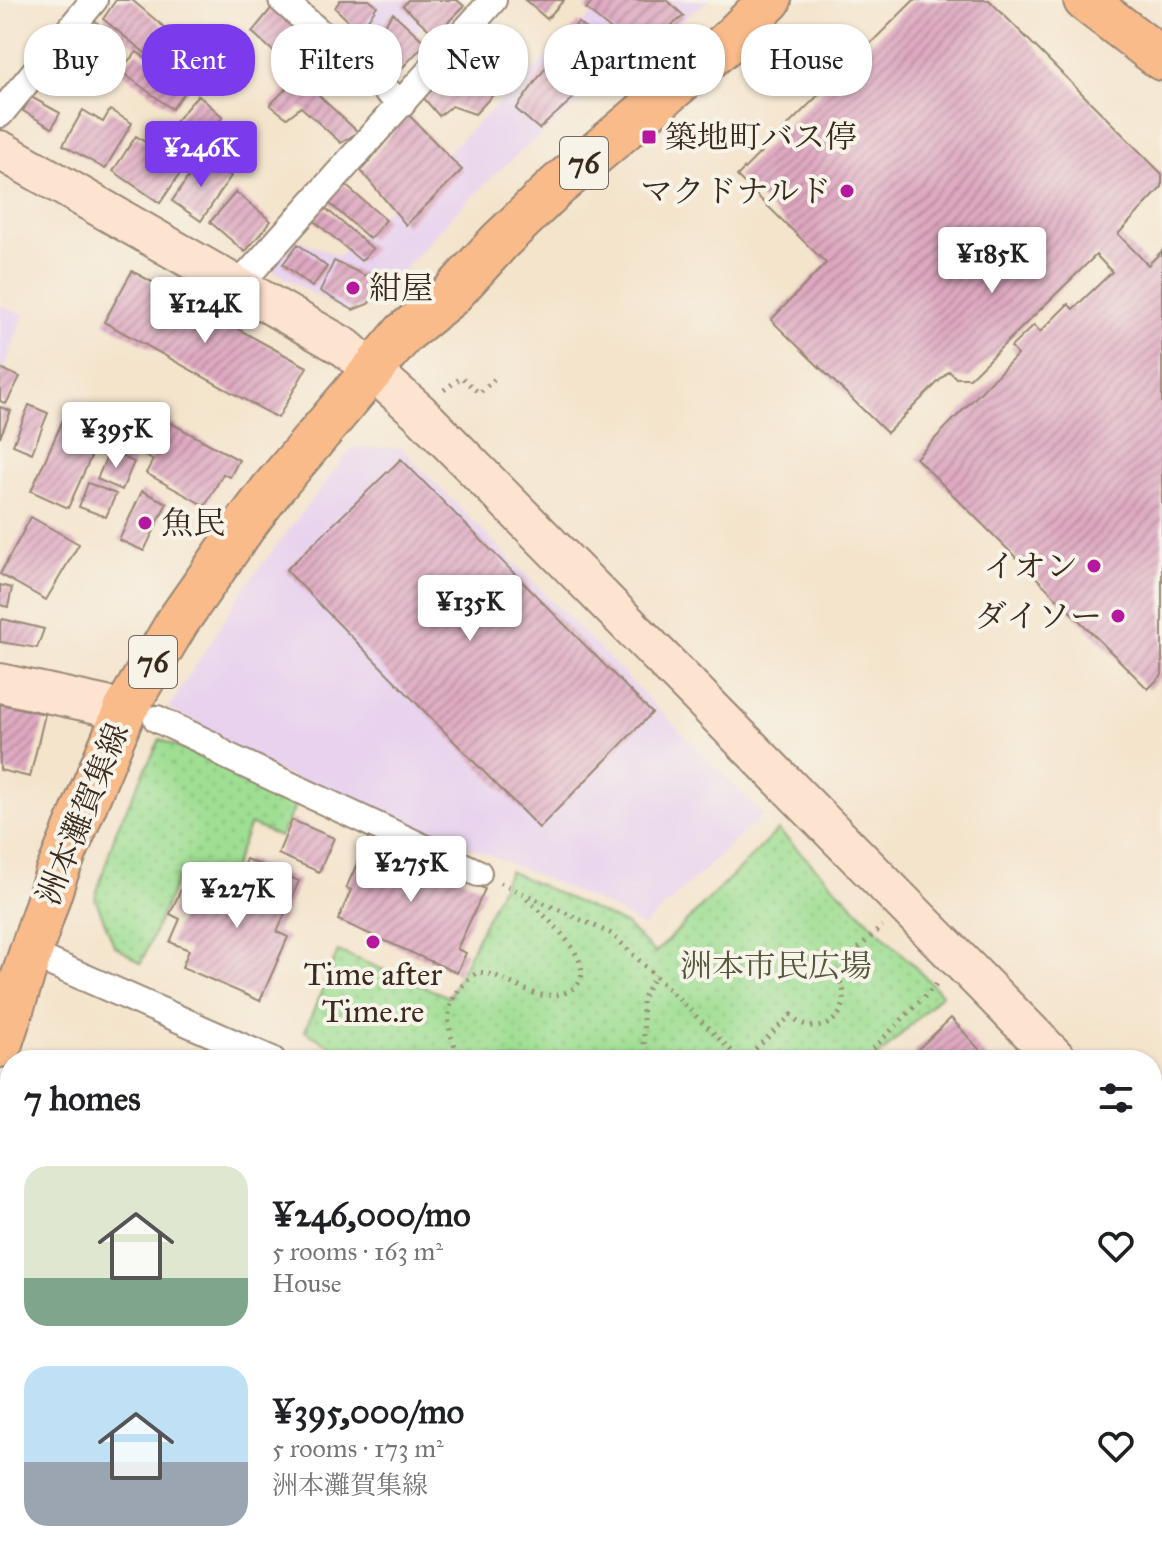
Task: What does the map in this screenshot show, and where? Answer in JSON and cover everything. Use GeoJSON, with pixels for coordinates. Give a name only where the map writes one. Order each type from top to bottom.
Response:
{"type":"FeatureCollection","features":[{"type":"Feature","properties":{"kind":"main road","name":"洲本灘賀集線"},"geometry":{"type":"LineString","coordinates":[[0,1046],[56,875],[141,714],[178,621],[213,570],[273,488],[404,333],[447,266],[531,181],[755,0]]}},
{"type":"Feature","properties":{"kind":"main road","name":"洲本灘賀集線"},"geometry":{"type":"LineString","coordinates":[[404,333],[450,296],[499,242],[557,186],[729,41],[770,0]]}},
{"type":"Feature","properties":{"kind":"main road"},"geometry":{"type":"LineString","coordinates":[[1085,0],[1162,59]]}},
{"type":"Feature","properties":{"kind":"street"},"geometry":{"type":"LineString","coordinates":[[0,114],[94,0]]}},
{"type":"Feature","properties":{"kind":"street"},"geometry":{"type":"LineString","coordinates":[[282,0],[402,104]]}},
{"type":"Feature","properties":{"kind":"street"},"geometry":{"type":"LineString","coordinates":[[238,286],[493,0]]}},
{"type":"Feature","properties":{"kind":"street"},"geometry":{"type":"LineString","coordinates":[[0,150],[346,348],[372,369],[419,412],[1048,1050]]}},
{"type":"Feature","properties":{"kind":"street"},"geometry":{"type":"LineString","coordinates":[[0,683],[141,714],[478,873]]}},
{"type":"Feature","properties":{"kind":"street"},"geometry":{"type":"LineString","coordinates":[[29,953],[249,1050]]}},
{"type":"Feature","properties":{"kind":"path"},"geometry":{"type":"LineString","coordinates":[[444,390],[462,377],[479,393],[497,377]]}},
{"type":"Feature","properties":{"kind":"path"},"geometry":{"type":"LineString","coordinates":[[457,1050],[448,1031],[448,1011],[462,985],[478,972],[491,973],[531,992],[552,996],[575,987],[582,975],[581,966],[567,939],[520,892],[612,934],[732,1050]]}},
{"type":"Feature","properties":{"kind":"path"},"geometry":{"type":"LineString","coordinates":[[753,1050],[791,1015],[809,1027],[825,1025],[834,1019],[846,1000],[843,984],[834,972],[882,925]]}},
{"type":"Feature","properties":{"kind":"path"},"geometry":{"type":"LineString","coordinates":[[645,1050],[642,999],[655,975]]}},
{"type":"Feature","properties":{"kind":"path"},"geometry":{"type":"LineString","coordinates":[[872,1050],[939,983]]}},
{"type":"Feature","properties":{"kind":"shaded area"},"geometry":{"type":"Polygon","coordinates":[[[375,0],[447,0],[426,24],[418,24],[418,32],[402,50],[402,24],[353,24],[375,0]]]}},
{"type":"Feature","properties":{"kind":"shaded area"},"geometry":{"type":"Polygon","coordinates":[[[607,0],[709,0],[678,24],[582,24],[607,0]]]}},
{"type":"Feature","properties":{"kind":"shaded area"},"geometry":{"type":"Polygon","coordinates":[[[544,60],[544,96],[587,96],[503,167],[455,213],[369,308],[344,311],[268,268],[297,239],[338,256],[506,96],[528,96],[528,75],[544,60]]]}},
{"type":"Feature","properties":{"kind":"shaded area"},"geometry":{"type":"Polygon","coordinates":[[[0,305],[24,314],[0,381],[0,305]]]}},
{"type":"Feature","properties":{"kind":"shaded area"},"geometry":{"type":"Polygon","coordinates":[[[352,448],[401,448],[763,815],[643,927],[614,909],[488,854],[353,806],[228,748],[219,734],[168,709],[247,584],[352,448]]]}},
{"type":"Feature","properties":{"kind":"green space"},"geometry":{"type":"Polygon","coordinates":[[[160,739],[298,801],[280,837],[250,824],[222,896],[178,877],[141,963],[114,945],[95,898],[117,828],[160,739]]]}},
{"type":"Feature","properties":{"kind":"green space","name":"洲本市民広場"},"geometry":{"type":"Polygon","coordinates":[[[778,830],[942,994],[885,1050],[337,1050],[305,1031],[338,951],[449,997],[509,871],[625,924],[655,953],[778,830]]]}},
{"type":"Feature","properties":{"kind":"building"},"geometry":{"type":"Polygon","coordinates":[[[116,0],[132,0],[161,24],[142,24],[142,50],[126,38],[126,24],[109,24],[103,19],[116,0]]]}},
{"type":"Feature","properties":{"kind":"building"},"geometry":{"type":"Polygon","coordinates":[[[340,0],[369,0],[377,6],[365,24],[352,24],[335,8],[340,0]]]}},
{"type":"Feature","properties":{"kind":"building"},"geometry":{"type":"Polygon","coordinates":[[[408,0],[457,0],[464,6],[446,24],[423,24],[403,6],[408,0]]]}},
{"type":"Feature","properties":{"kind":"building"},"geometry":{"type":"Polygon","coordinates":[[[525,0],[564,0],[547,19],[525,0]]]}},
{"type":"Feature","properties":{"kind":"building"},"geometry":{"type":"Polygon","coordinates":[[[594,0],[667,0],[684,16],[673,24],[604,24],[586,9],[594,0]]]}},
{"type":"Feature","properties":{"kind":"building"},"geometry":{"type":"Polygon","coordinates":[[[914,0],[989,0],[1162,174],[1162,187],[1118,234],[1148,265],[1162,251],[1162,675],[1148,689],[916,458],[1017,355],[1011,347],[1034,325],[1040,332],[1068,304],[1073,309],[1112,272],[1096,255],[970,378],[956,378],[949,371],[887,433],[771,320],[826,263],[737,176],[817,96],[872,96],[872,42],[914,0]]]}},
{"type":"Feature","properties":{"kind":"building"},"geometry":{"type":"Polygon","coordinates":[[[274,5],[298,23],[271,24],[271,49],[255,35],[255,28],[274,5]]]}},
{"type":"Feature","properties":{"kind":"building"},"geometry":{"type":"Polygon","coordinates":[[[393,13],[418,36],[418,51],[402,68],[402,24],[385,24],[393,13]]]}},
{"type":"Feature","properties":{"kind":"building"},"geometry":{"type":"Polygon","coordinates":[[[137,52],[142,56],[142,87],[126,75],[126,63],[137,52]]]}},
{"type":"Feature","properties":{"kind":"building"},"geometry":{"type":"Polygon","coordinates":[[[544,70],[544,96],[576,96],[539,129],[516,109],[544,70]]]}},
{"type":"Feature","properties":{"kind":"building"},"geometry":{"type":"Polygon","coordinates":[[[154,96],[182,96],[172,109],[154,96]]]}},
{"type":"Feature","properties":{"kind":"building"},"geometry":{"type":"Polygon","coordinates":[[[197,96],[223,117],[188,158],[162,137],[197,96]]]}},
{"type":"Feature","properties":{"kind":"building"},"geometry":{"type":"Polygon","coordinates":[[[279,96],[319,96],[358,132],[341,143],[301,107],[287,118],[270,105],[279,96]]]}},
{"type":"Feature","properties":{"kind":"building"},"geometry":{"type":"Polygon","coordinates":[[[422,96],[492,96],[475,114],[452,106],[439,116],[422,96]]]}},
{"type":"Feature","properties":{"kind":"building"},"geometry":{"type":"Polygon","coordinates":[[[31,97],[60,113],[52,128],[23,111],[31,97]]]}},
{"type":"Feature","properties":{"kind":"building"},"geometry":{"type":"Polygon","coordinates":[[[83,110],[103,122],[110,110],[132,123],[105,169],[63,145],[83,110]]]}},
{"type":"Feature","properties":{"kind":"building"},"geometry":{"type":"Polygon","coordinates":[[[406,112],[462,170],[406,225],[361,171],[395,130],[389,126],[406,112]]]}},
{"type":"Feature","properties":{"kind":"building"},"geometry":{"type":"Polygon","coordinates":[[[136,136],[184,168],[160,203],[113,171],[136,136]]]}},
{"type":"Feature","properties":{"kind":"building"},"geometry":{"type":"Polygon","coordinates":[[[202,157],[231,176],[201,221],[172,201],[202,157]]]}},
{"type":"Feature","properties":{"kind":"building"},"geometry":{"type":"Polygon","coordinates":[[[344,184],[386,220],[370,239],[328,202],[344,184]]]}},
{"type":"Feature","properties":{"kind":"building"},"geometry":{"type":"Polygon","coordinates":[[[236,192],[271,221],[245,252],[210,222],[236,192]]]}},
{"type":"Feature","properties":{"kind":"building"},"geometry":{"type":"Polygon","coordinates":[[[324,207],[373,249],[361,261],[313,220],[324,207]]]}},
{"type":"Feature","properties":{"kind":"building"},"geometry":{"type":"Polygon","coordinates":[[[298,244],[327,267],[312,287],[283,264],[298,244]]]}},
{"type":"Feature","properties":{"kind":"building","name":"紺屋"},"geometry":{"type":"Polygon","coordinates":[[[334,261],[386,285],[368,304],[353,310],[320,291],[334,261]]]}},
{"type":"Feature","properties":{"kind":"building"},"geometry":{"type":"Polygon","coordinates":[[[132,271],[307,367],[278,418],[104,322],[132,271]]]}},
{"type":"Feature","properties":{"kind":"building"},"geometry":{"type":"Polygon","coordinates":[[[0,368],[20,377],[6,404],[0,401],[0,368]]]}},
{"type":"Feature","properties":{"kind":"building"},"geometry":{"type":"Polygon","coordinates":[[[29,405],[48,413],[32,453],[13,445],[29,405]]]}},
{"type":"Feature","properties":{"kind":"building"},"geometry":{"type":"Polygon","coordinates":[[[0,407],[11,411],[0,437],[0,407]]]}},
{"type":"Feature","properties":{"kind":"building"},"geometry":{"type":"Polygon","coordinates":[[[154,414],[239,460],[230,477],[223,474],[205,506],[146,473],[153,460],[134,450],[154,414]]]}},
{"type":"Feature","properties":{"kind":"building"},"geometry":{"type":"Polygon","coordinates":[[[63,420],[100,437],[68,508],[31,491],[63,420]]]}},
{"type":"Feature","properties":{"kind":"building"},"geometry":{"type":"Polygon","coordinates":[[[109,451],[134,462],[122,490],[97,479],[109,451]]]}},
{"type":"Feature","properties":{"kind":"building"},"geometry":{"type":"Polygon","coordinates":[[[401,459],[652,713],[539,828],[286,570],[401,459]]]}},
{"type":"Feature","properties":{"kind":"building"},"geometry":{"type":"Polygon","coordinates":[[[88,483],[116,494],[106,517],[79,507],[88,483]]]}},
{"type":"Feature","properties":{"kind":"building"},"geometry":{"type":"Polygon","coordinates":[[[142,491],[167,503],[144,551],[119,540],[142,491]]]}},
{"type":"Feature","properties":{"kind":"building"},"geometry":{"type":"Polygon","coordinates":[[[31,517],[79,544],[46,600],[0,574],[31,517]]]}},
{"type":"Feature","properties":{"kind":"building"},"geometry":{"type":"Polygon","coordinates":[[[0,585],[12,588],[8,607],[0,605],[0,585]]]}},
{"type":"Feature","properties":{"kind":"building"},"geometry":{"type":"Polygon","coordinates":[[[3,619],[44,629],[37,648],[0,642],[0,622],[3,619]]]}},
{"type":"Feature","properties":{"kind":"building"},"geometry":{"type":"Polygon","coordinates":[[[0,704],[45,714],[30,777],[0,770],[0,704]]]}},
{"type":"Feature","properties":{"kind":"building"},"geometry":{"type":"Polygon","coordinates":[[[292,820],[334,838],[319,872],[278,854],[292,820]]]}},
{"type":"Feature","properties":{"kind":"building"},"geometry":{"type":"Polygon","coordinates":[[[369,837],[485,889],[457,949],[466,953],[457,973],[338,920],[351,890],[346,888],[369,837]]]}},
{"type":"Feature","properties":{"kind":"building"},"geometry":{"type":"Polygon","coordinates":[[[246,859],[299,881],[277,932],[288,937],[260,1001],[182,967],[189,950],[170,942],[180,919],[170,914],[181,889],[225,907],[246,859]]]}},
{"type":"Feature","properties":{"kind":"building"},"geometry":{"type":"Polygon","coordinates":[[[951,1018],[980,1050],[917,1050],[951,1018]]]}},
{"type":"Feature","properties":{"kind":"place","name":"築地町バス停"},"geometry":{"type":"Point","coordinates":[649,137]}},
{"type":"Feature","properties":{"kind":"place","name":"マクドナルド"},"geometry":{"type":"Point","coordinates":[847,191]}},
{"type":"Feature","properties":{"kind":"place","name":"紺屋"},"geometry":{"type":"Point","coordinates":[353,288]}},
{"type":"Feature","properties":{"kind":"place","name":"魚民"},"geometry":{"type":"Point","coordinates":[145,523]}},
{"type":"Feature","properties":{"kind":"place","name":"イオン"},"geometry":{"type":"Point","coordinates":[1094,566]}},
{"type":"Feature","properties":{"kind":"place","name":"ダイソー"},"geometry":{"type":"Point","coordinates":[1118,616]}},
{"type":"Feature","properties":{"kind":"place","name":"Time after Time.re"},"geometry":{"type":"Point","coordinates":[373,942]}}]}
